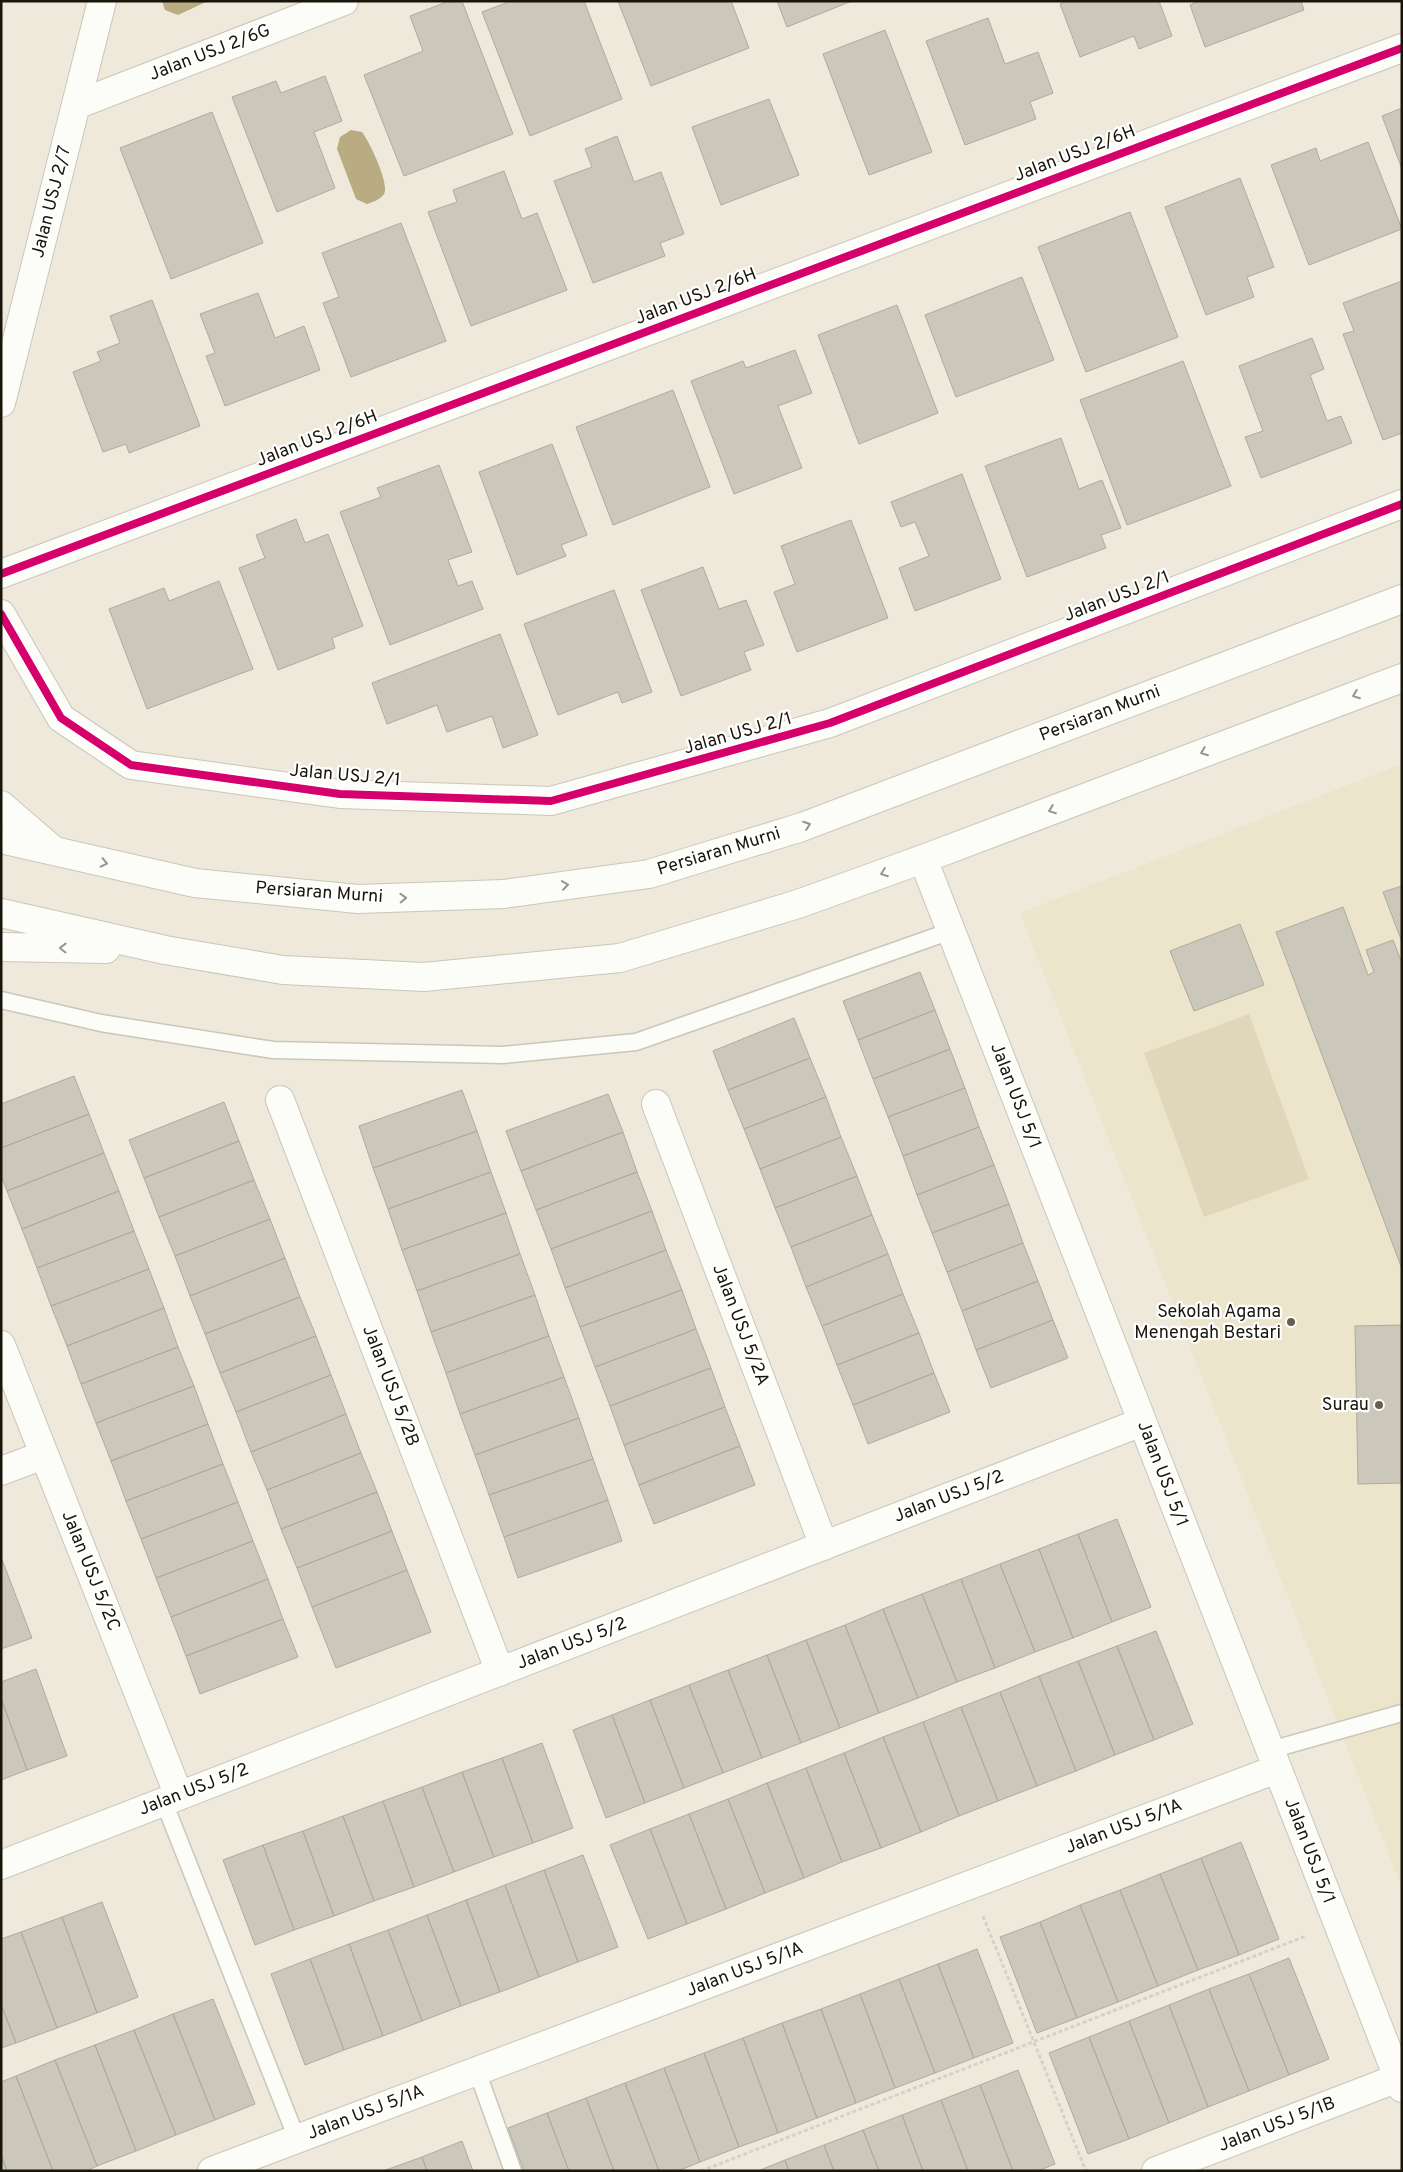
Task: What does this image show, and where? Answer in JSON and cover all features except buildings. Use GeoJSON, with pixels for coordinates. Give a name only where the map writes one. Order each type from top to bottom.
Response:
{"type":"FeatureCollection","features":[{"type":"Feature","properties":{"kind":"street","name":"Jalan USJ 2/7"},"geometry":{"type":"LineString","coordinates":[[1,403],[102,1]]}},
{"type":"Feature","properties":{"kind":"street","name":"Jalan USJ 2/6G"},"geometry":{"type":"LineString","coordinates":[[76,104],[344,1]]}},
{"type":"Feature","properties":{"kind":"street","name":"Jalan USJ 2/6H"},"geometry":{"type":"LineString","coordinates":[[1,574],[1402,48]]}},
{"type":"Feature","properties":{"kind":"street","name":"Jalan USJ 2/1"},"geometry":{"type":"LineString","coordinates":[[1,614],[61,718],[130,765],[340,794],[550,801],[830,723],[1402,504]]}},
{"type":"Feature","properties":{"kind":"street","name":"Persiaran Murni"},"geometry":{"type":"LineString","coordinates":[[1,839],[195,883],[358,899],[504,894],[649,874],[802,827],[1402,600]]}},
{"type":"Feature","properties":{"kind":"street"},"geometry":{"type":"LineString","coordinates":[[1,913],[164,950],[283,970],[424,976],[620,958],[798,904],[923,859],[1402,678]]}},
{"type":"Feature","properties":{"kind":"street"},"geometry":{"type":"LineString","coordinates":[[1,805],[56,852]]}},
{"type":"Feature","properties":{"kind":"street","name":"Jalan USJ 5/1"},"geometry":{"type":"LineString","coordinates":[[923,859],[1400,2083]]}},
{"type":"Feature","properties":{"kind":"street"},"geometry":{"type":"LineString","coordinates":[[1,947],[164,950]]}},
{"type":"Feature","properties":{"kind":"street","name":"Jalan USJ 5/2B"},"geometry":{"type":"LineString","coordinates":[[280,1100],[500,1672]]}},
{"type":"Feature","properties":{"kind":"street","name":"Jalan USJ 5/2A"},"geometry":{"type":"LineString","coordinates":[[656,1104],[824,1546]]}},
{"type":"Feature","properties":{"kind":"street","name":"Jalan USJ 5/2C"},"geometry":{"type":"LineString","coordinates":[[1,1345],[172,1799]]}},
{"type":"Feature","properties":{"kind":"street","name":"Jalan USJ 5/2"},"geometry":{"type":"LineString","coordinates":[[1,1865],[1142,1422]]}},
{"type":"Feature","properties":{"kind":"street"},"geometry":{"type":"LineString","coordinates":[[1,1471],[44,1455]]}},
{"type":"Feature","properties":{"kind":"street","name":"Jalan USJ 5/1A"},"geometry":{"type":"LineString","coordinates":[[212,2171],[971,1885],[1274,1760]]}},
{"type":"Feature","properties":{"kind":"street","name":"Jalan USJ 5/1B"},"geometry":{"type":"LineString","coordinates":[[1156,2171],[1400,2083]]}},
{"type":"Feature","properties":{"kind":"lane"},"geometry":{"type":"LineString","coordinates":[[1,1000],[101,1023],[273,1050],[503,1055],[636,1042],[951,931]]}},
{"type":"Feature","properties":{"kind":"lane"},"geometry":{"type":"LineString","coordinates":[[1274,1760],[1402,1713]]}},
{"type":"Feature","properties":{"kind":"lane"},"geometry":{"type":"LineString","coordinates":[[172,1799],[297,2139]]}},
{"type":"Feature","properties":{"kind":"lane"},"geometry":{"type":"LineString","coordinates":[[477,2071],[513,2171]]}},
{"type":"Feature","properties":{"kind":"path"},"geometry":{"type":"LineString","coordinates":[[971,1885],[1086,2171]]}},
{"type":"Feature","properties":{"kind":"path"},"geometry":{"type":"LineString","coordinates":[[701,2171],[1338,1924]]}},
{"type":"Feature","properties":{"kind":"shaded area"},"geometry":{"type":"Polygon","coordinates":[[[162,1],[208,1],[178,15],[165,10],[162,1]]]}},
{"type":"Feature","properties":{"kind":"shaded area"},"geometry":{"type":"Polygon","coordinates":[[[351,130],[362,132],[374,153],[384,181],[384,194],[374,202],[367,204],[356,199],[337,149],[340,137],[351,130]]]}},
{"type":"Feature","properties":{"kind":"shaded area","name":"Sekolah Agama Menengah Bestari"},"geometry":{"type":"Polygon","coordinates":[[[1402,764],[1402,1888],[1020,913],[1402,764]]]}},
{"type":"Feature","properties":{"kind":"shaded area"},"geometry":{"type":"Polygon","coordinates":[[[1249,1014],[1309,1179],[1204,1217],[1144,1053],[1249,1014]]]}},
{"type":"Feature","properties":{"kind":"cycle path"},"geometry":{"type":"LineString","coordinates":[[1,574],[1402,48]]}},
{"type":"Feature","properties":{"kind":"cycle path"},"geometry":{"type":"LineString","coordinates":[[1,614],[61,718],[131,765],[340,794],[551,801],[830,723],[1402,504]]}},
{"type":"Feature","properties":{"kind":"place","name":"Sekolah Agama Menengah Bestari"},"geometry":{"type":"Point","coordinates":[1291,1322]}},
{"type":"Feature","properties":{"kind":"place","name":"Surau"},"geometry":{"type":"Point","coordinates":[1379,1405]}}]}
